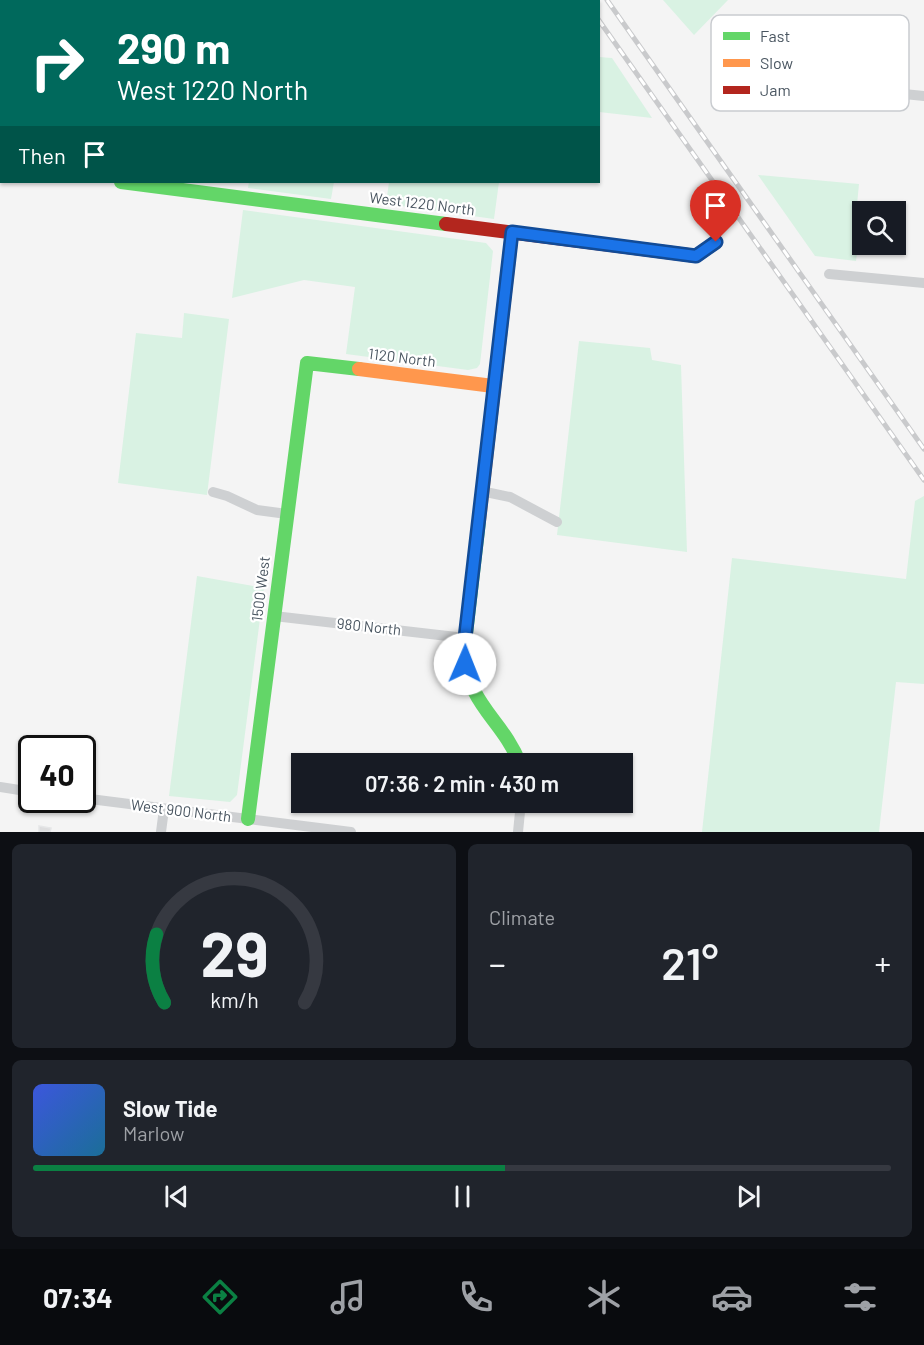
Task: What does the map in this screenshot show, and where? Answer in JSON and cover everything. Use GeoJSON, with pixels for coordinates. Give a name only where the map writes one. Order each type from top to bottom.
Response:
{"type":"FeatureCollection","features":[{"type":"Feature","properties":{"kind":"street"},"geometry":{"type":"LineString","coordinates":[[909,94],[924,96]]}},
{"type":"Feature","properties":{"kind":"street","name":"West 1220 North"},"geometry":{"type":"LineString","coordinates":[[129,183],[696,256],[716,242]]}},
{"type":"Feature","properties":{"kind":"street"},"geometry":{"type":"LineString","coordinates":[[512,232],[465,638],[465,664],[473,691],[480,704],[507,737],[517,753]]}},
{"type":"Feature","properties":{"kind":"street"},"geometry":{"type":"LineString","coordinates":[[829,274],[924,283]]}},
{"type":"Feature","properties":{"kind":"street","name":"1120 North"},"geometry":{"type":"LineString","coordinates":[[306,363],[493,386]]}},
{"type":"Feature","properties":{"kind":"street","name":"1500 West"},"geometry":{"type":"LineString","coordinates":[[248,819],[306,363]]}},
{"type":"Feature","properties":{"kind":"street"},"geometry":{"type":"LineString","coordinates":[[482,491],[510,497],[557,522]]}},
{"type":"Feature","properties":{"kind":"street"},"geometry":{"type":"LineString","coordinates":[[213,492],[257,510],[287,514]]}},
{"type":"Feature","properties":{"kind":"street","name":"980 North"},"geometry":{"type":"LineString","coordinates":[[274,616],[465,638]]}},
{"type":"Feature","properties":{"kind":"street"},"geometry":{"type":"LineString","coordinates":[[0,787],[18,789]]}},
{"type":"Feature","properties":{"kind":"street","name":"West 900 North"},"geometry":{"type":"LineString","coordinates":[[96,800],[351,832]]}},
{"type":"Feature","properties":{"kind":"street"},"geometry":{"type":"LineString","coordinates":[[161,832],[164,809]]}},
{"type":"Feature","properties":{"kind":"street"},"geometry":{"type":"LineString","coordinates":[[518,832],[520,813]]}},
{"type":"Feature","properties":{"kind":"green space"},"geometry":{"type":"Polygon","coordinates":[[[663,0],[728,0],[711,15],[694,35],[663,0]]]}},
{"type":"Feature","properties":{"kind":"green space"},"geometry":{"type":"Polygon","coordinates":[[[600,57],[612,58],[652,118],[600,112],[600,57]]]}},
{"type":"Feature","properties":{"kind":"green space"},"geometry":{"type":"Polygon","coordinates":[[[758,175],[859,184],[857,201],[852,201],[852,255],[857,255],[856,261],[815,256],[758,175]]]}},
{"type":"Feature","properties":{"kind":"green space"},"geometry":{"type":"Polygon","coordinates":[[[249,183],[334,183],[331,199],[248,188],[249,183]]]}},
{"type":"Feature","properties":{"kind":"green space"},"geometry":{"type":"Polygon","coordinates":[[[389,183],[499,183],[494,219],[386,204],[389,183]]]}},
{"type":"Feature","properties":{"kind":"green space"},"geometry":{"type":"Polygon","coordinates":[[[243,210],[486,243],[493,251],[480,364],[477,368],[468,370],[346,354],[355,287],[304,280],[232,298],[243,210]]]}},
{"type":"Feature","properties":{"kind":"green space"},"geometry":{"type":"Polygon","coordinates":[[[184,313],[229,319],[207,495],[118,483],[136,333],[182,338],[184,313]]]}},
{"type":"Feature","properties":{"kind":"green space"},"geometry":{"type":"Polygon","coordinates":[[[579,341],[650,348],[652,360],[681,365],[687,552],[557,535],[579,341]]]}},
{"type":"Feature","properties":{"kind":"green space"},"geometry":{"type":"Polygon","coordinates":[[[924,496],[924,684],[896,682],[879,832],[702,832],[732,558],[906,579],[915,501],[924,496]]]}},
{"type":"Feature","properties":{"kind":"green space"},"geometry":{"type":"Polygon","coordinates":[[[197,576],[264,588],[237,795],[230,802],[169,796],[197,576]]]}},
{"type":"Feature","properties":{"kind":"building"},"geometry":{"type":"Polygon","coordinates":[[[39,826],[51,828],[50,832],[39,832],[39,826]]]}},
{"type":"Feature","properties":{"kind":"railway"},"geometry":{"type":"LineString","coordinates":[[607,0],[924,449]]}},
{"type":"Feature","properties":{"kind":"railway"},"geometry":{"type":"LineString","coordinates":[[600,22],[924,480]]}},
{"type":"Feature","properties":{"kind":"traffic: fast"},"geometry":{"type":"LineString","coordinates":[[129,183],[446,224]]}},
{"type":"Feature","properties":{"kind":"traffic: fast"},"geometry":{"type":"LineString","coordinates":[[248,819],[307,363],[359,369]]}},
{"type":"Feature","properties":{"kind":"traffic: fast"},"geometry":{"type":"LineString","coordinates":[[479,521],[464,651],[472,686],[515,753]]}},
{"type":"Feature","properties":{"kind":"traffic: slow"},"geometry":{"type":"LineString","coordinates":[[479,521],[512,232]]}},
{"type":"Feature","properties":{"kind":"traffic: slow"},"geometry":{"type":"LineString","coordinates":[[359,369],[493,386]]}},
{"type":"Feature","properties":{"kind":"traffic: jam"},"geometry":{"type":"LineString","coordinates":[[446,224],[696,256],[716,242]]}},
{"type":"Feature","properties":{"kind":"route"},"geometry":{"type":"LineString","coordinates":[[465,664],[465,638],[512,232],[696,256],[716,242]]}}]}
